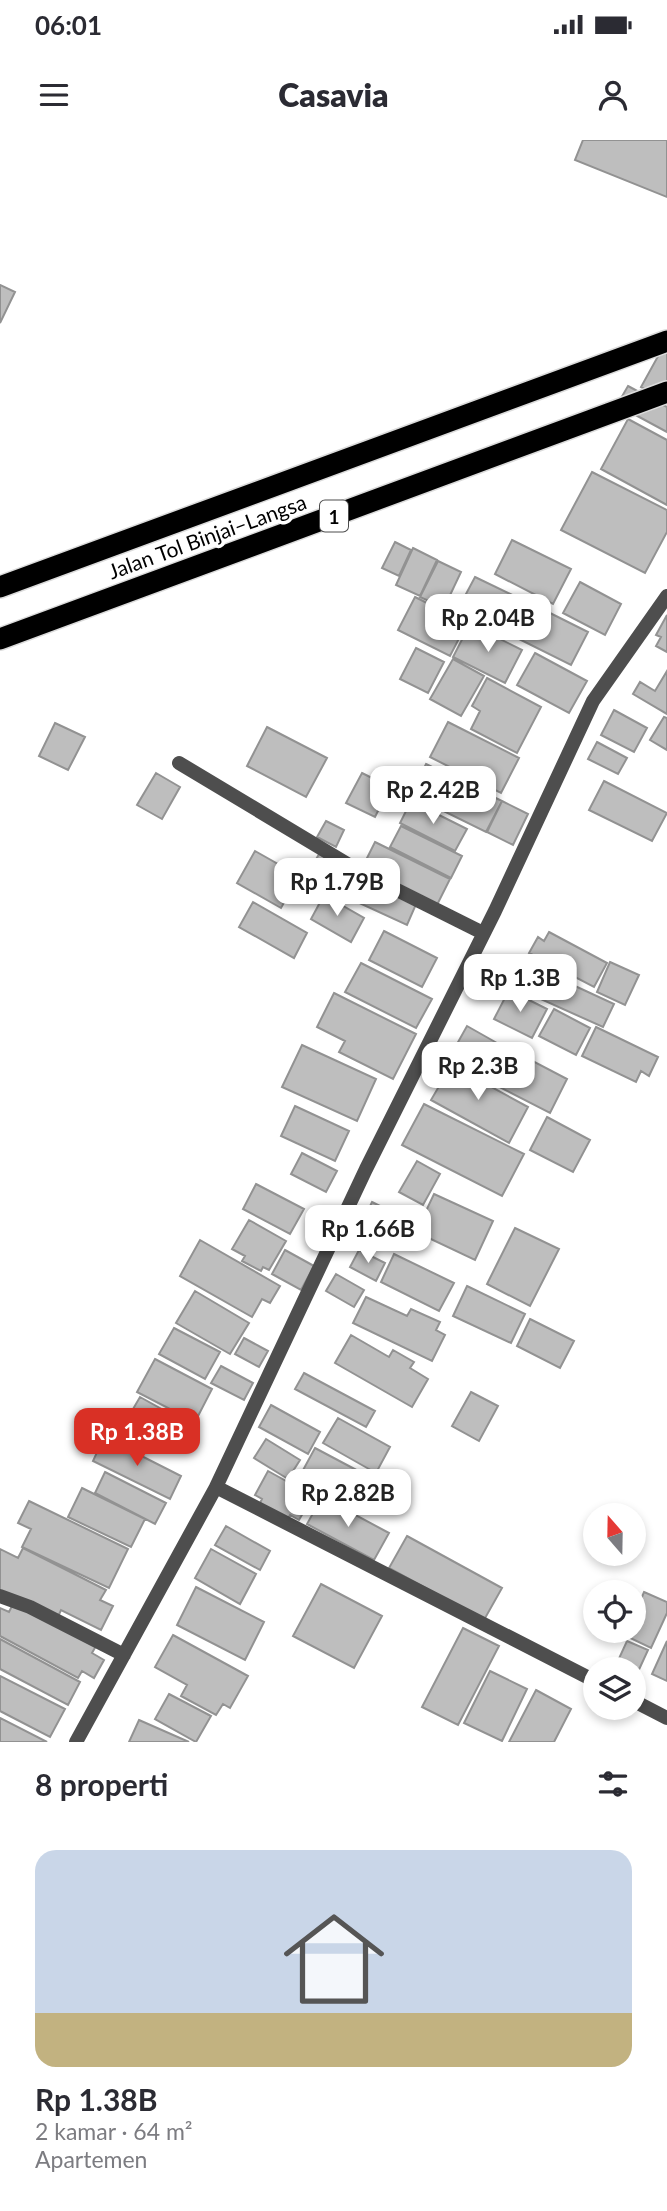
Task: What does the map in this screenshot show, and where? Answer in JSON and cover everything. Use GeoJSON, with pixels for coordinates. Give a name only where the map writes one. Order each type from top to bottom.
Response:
{"type":"FeatureCollection","features":[{"type":"Feature","properties":{"kind":"highway","name":"Jalan Tol Binjai–Langsa"},"geometry":{"type":"LineString","coordinates":[[0,587],[667,341]]}},
{"type":"Feature","properties":{"kind":"highway","name":"Jalan Tol Binjai–Langsa"},"geometry":{"type":"LineString","coordinates":[[0,639],[667,392]]}},
{"type":"Feature","properties":{"kind":"street"},"geometry":{"type":"LineString","coordinates":[[76,1742],[216,1487],[366,1169],[483,933],[593,701],[667,596]]}},
{"type":"Feature","properties":{"kind":"street"},"geometry":{"type":"LineString","coordinates":[[179,763],[359,871],[483,933]]}},
{"type":"Feature","properties":{"kind":"street"},"geometry":{"type":"LineString","coordinates":[[216,1487],[583,1676]]}},
{"type":"Feature","properties":{"kind":"street"},"geometry":{"type":"LineString","coordinates":[[0,1596],[30,1607],[124,1655]]}},
{"type":"Feature","properties":{"kind":"street"},"geometry":{"type":"LineString","coordinates":[[646,1707],[667,1718]]}},
{"type":"Feature","properties":{"kind":"building"},"geometry":{"type":"Polygon","coordinates":[[[583,140],[667,140],[667,197],[575,160],[583,140]]]}},
{"type":"Feature","properties":{"kind":"building"},"geometry":{"type":"Polygon","coordinates":[[[0,285],[15,292],[0,323],[0,285]]]}},
{"type":"Feature","properties":{"kind":"building"},"geometry":{"type":"Polygon","coordinates":[[[667,340],[667,401],[641,387],[667,340]]]}},
{"type":"Feature","properties":{"kind":"building"},"geometry":{"type":"Polygon","coordinates":[[[628,386],[667,407],[667,432],[617,405],[628,386]]]}},
{"type":"Feature","properties":{"kind":"building"},"geometry":{"type":"Polygon","coordinates":[[[628,419],[667,440],[667,505],[601,469],[628,419]]]}},
{"type":"Feature","properties":{"kind":"building"},"geometry":{"type":"Polygon","coordinates":[[[592,472],[667,510],[667,532],[645,573],[561,530],[592,472]]]}},
{"type":"Feature","properties":{"kind":"building"},"geometry":{"type":"Polygon","coordinates":[[[512,540],[571,569],[553,604],[495,574],[512,540]]]}},
{"type":"Feature","properties":{"kind":"building"},"geometry":{"type":"Polygon","coordinates":[[[395,542],[411,550],[399,576],[382,568],[395,542]]]}},
{"type":"Feature","properties":{"kind":"building"},"geometry":{"type":"Polygon","coordinates":[[[413,548],[437,560],[420,596],[396,585],[413,548]]]}},
{"type":"Feature","properties":{"kind":"building"},"geometry":{"type":"Polygon","coordinates":[[[438,561],[461,572],[444,608],[420,597],[438,561]]]}},
{"type":"Feature","properties":{"kind":"building"},"geometry":{"type":"Polygon","coordinates":[[[475,577],[527,602],[510,636],[458,609],[475,577]]]}},
{"type":"Feature","properties":{"kind":"building"},"geometry":{"type":"Polygon","coordinates":[[[580,582],[621,604],[605,635],[563,613],[580,582]]]}},
{"type":"Feature","properties":{"kind":"building"},"geometry":{"type":"Polygon","coordinates":[[[415,597],[467,623],[450,656],[398,630],[415,597]]]}},
{"type":"Feature","properties":{"kind":"building"},"geometry":{"type":"Polygon","coordinates":[[[536,606],[588,632],[571,665],[519,639],[536,606]]]}},
{"type":"Feature","properties":{"kind":"building"},"geometry":{"type":"Polygon","coordinates":[[[667,615],[667,652],[656,646],[661,637],[656,635],[667,615]]]}},
{"type":"Feature","properties":{"kind":"building"},"geometry":{"type":"Polygon","coordinates":[[[470,624],[522,650],[505,683],[453,657],[470,624]]]}},
{"type":"Feature","properties":{"kind":"building"},"geometry":{"type":"Polygon","coordinates":[[[416,648],[444,662],[428,693],[400,679],[416,648]]]}},
{"type":"Feature","properties":{"kind":"building"},"geometry":{"type":"Polygon","coordinates":[[[535,653],[587,681],[569,713],[517,685],[535,653]]]}},
{"type":"Feature","properties":{"kind":"building"},"geometry":{"type":"Polygon","coordinates":[[[453,659],[484,676],[461,716],[430,699],[453,659]]]}},
{"type":"Feature","properties":{"kind":"building"},"geometry":{"type":"Polygon","coordinates":[[[667,671],[667,714],[633,694],[640,682],[655,691],[667,671]]]}},
{"type":"Feature","properties":{"kind":"building"},"geometry":{"type":"Polygon","coordinates":[[[487,678],[541,707],[517,753],[471,729],[480,711],[472,706],[487,678]]]}},
{"type":"Feature","properties":{"kind":"building"},"geometry":{"type":"Polygon","coordinates":[[[614,710],[647,728],[634,752],[601,735],[614,710]]]}},
{"type":"Feature","properties":{"kind":"building"},"geometry":{"type":"Polygon","coordinates":[[[664,717],[667,718],[667,750],[650,740],[664,717]]]}},
{"type":"Feature","properties":{"kind":"building"},"geometry":{"type":"Polygon","coordinates":[[[448,722],[519,758],[501,793],[430,757],[448,722]]]}},
{"type":"Feature","properties":{"kind":"building"},"geometry":{"type":"Polygon","coordinates":[[[55,723],[85,737],[68,770],[39,756],[55,723]]]}},
{"type":"Feature","properties":{"kind":"building"},"geometry":{"type":"Polygon","coordinates":[[[267,727],[327,758],[306,797],[247,766],[267,727]]]}},
{"type":"Feature","properties":{"kind":"building"},"geometry":{"type":"Polygon","coordinates":[[[597,742],[627,758],[618,774],[588,759],[597,742]]]}},
{"type":"Feature","properties":{"kind":"building"},"geometry":{"type":"Polygon","coordinates":[[[426,764],[502,801],[486,832],[411,795],[426,764]]]}},
{"type":"Feature","properties":{"kind":"building"},"geometry":{"type":"Polygon","coordinates":[[[156,773],[180,787],[162,819],[137,805],[156,773]]]}},
{"type":"Feature","properties":{"kind":"building"},"geometry":{"type":"Polygon","coordinates":[[[362,773],[390,787],[375,817],[346,803],[362,773]]]}},
{"type":"Feature","properties":{"kind":"building"},"geometry":{"type":"Polygon","coordinates":[[[604,781],[667,813],[652,841],[589,810],[604,781]]]}},
{"type":"Feature","properties":{"kind":"building"},"geometry":{"type":"Polygon","coordinates":[[[411,801],[467,829],[455,851],[400,823],[411,801]]]}},
{"type":"Feature","properties":{"kind":"building"},"geometry":{"type":"Polygon","coordinates":[[[502,801],[528,814],[513,845],[487,832],[502,801]]]}},
{"type":"Feature","properties":{"kind":"building"},"geometry":{"type":"Polygon","coordinates":[[[326,821],[344,830],[336,847],[317,837],[326,821]]]}},
{"type":"Feature","properties":{"kind":"building"},"geometry":{"type":"Polygon","coordinates":[[[401,826],[462,856],[451,878],[390,847],[401,826]]]}},
{"type":"Feature","properties":{"kind":"building"},"geometry":{"type":"Polygon","coordinates":[[[375,842],[450,879],[437,905],[362,868],[375,842]]]}},
{"type":"Feature","properties":{"kind":"building"},"geometry":{"type":"Polygon","coordinates":[[[255,851],[299,876],[281,908],[237,883],[255,851]]]}},
{"type":"Feature","properties":{"kind":"building"},"geometry":{"type":"Polygon","coordinates":[[[319,854],[360,878],[349,898],[307,875],[319,854]]]}},
{"type":"Feature","properties":{"kind":"building"},"geometry":{"type":"Polygon","coordinates":[[[366,878],[417,902],[407,925],[355,901],[366,878]]]}},
{"type":"Feature","properties":{"kind":"building"},"geometry":{"type":"Polygon","coordinates":[[[324,895],[364,918],[351,942],[311,919],[324,895]]]}},
{"type":"Feature","properties":{"kind":"building"},"geometry":{"type":"Polygon","coordinates":[[[253,902],[307,933],[294,958],[239,927],[253,902]]]}},
{"type":"Feature","properties":{"kind":"building"},"geometry":{"type":"Polygon","coordinates":[[[384,931],[437,958],[422,987],[369,960],[384,931]]]}},
{"type":"Feature","properties":{"kind":"building"},"geometry":{"type":"Polygon","coordinates":[[[549,932],[607,963],[594,987],[529,953],[538,937],[544,941],[549,932]]]}},
{"type":"Feature","properties":{"kind":"building"},"geometry":{"type":"Polygon","coordinates":[[[610,962],[639,975],[625,1005],[597,992],[610,962]]]}},
{"type":"Feature","properties":{"kind":"building"},"geometry":{"type":"Polygon","coordinates":[[[361,963],[432,999],[416,1028],[345,992],[361,963]]]}},
{"type":"Feature","properties":{"kind":"building"},"geometry":{"type":"Polygon","coordinates":[[[534,967],[614,1004],[603,1027],[523,991],[534,967]]]}},
{"type":"Feature","properties":{"kind":"building"},"geometry":{"type":"Polygon","coordinates":[[[509,990],[547,1009],[532,1038],[494,1019],[509,990]]]}},
{"type":"Feature","properties":{"kind":"building"},"geometry":{"type":"Polygon","coordinates":[[[334,993],[416,1034],[393,1079],[339,1052],[345,1041],[317,1027],[334,993]]]}},
{"type":"Feature","properties":{"kind":"building"},"geometry":{"type":"Polygon","coordinates":[[[554,1009],[590,1028],[576,1055],[539,1036],[554,1009]]]}},
{"type":"Feature","properties":{"kind":"building"},"geometry":{"type":"Polygon","coordinates":[[[467,1026],[497,1043],[478,1076],[448,1060],[467,1026]]]}},
{"type":"Feature","properties":{"kind":"building"},"geometry":{"type":"Polygon","coordinates":[[[596,1027],[658,1057],[649,1076],[641,1071],[636,1082],[582,1056],[596,1027]]]}},
{"type":"Feature","properties":{"kind":"building"},"geometry":{"type":"Polygon","coordinates":[[[500,1044],[567,1079],[550,1113],[482,1078],[500,1044]]]}},
{"type":"Feature","properties":{"kind":"building"},"geometry":{"type":"Polygon","coordinates":[[[302,1045],[376,1079],[357,1121],[282,1087],[302,1045]]]}},
{"type":"Feature","properties":{"kind":"building"},"geometry":{"type":"Polygon","coordinates":[[[442,1060],[528,1107],[509,1143],[431,1100],[441,1083],[432,1078],[442,1060]]]}},
{"type":"Feature","properties":{"kind":"building"},"geometry":{"type":"Polygon","coordinates":[[[424,1104],[524,1154],[502,1196],[402,1145],[424,1104]]]}},
{"type":"Feature","properties":{"kind":"building"},"geometry":{"type":"Polygon","coordinates":[[[295,1106],[349,1131],[335,1161],[281,1136],[295,1106]]]}},
{"type":"Feature","properties":{"kind":"building"},"geometry":{"type":"Polygon","coordinates":[[[547,1117],[590,1140],[573,1172],[530,1150],[547,1117]]]}},
{"type":"Feature","properties":{"kind":"building"},"geometry":{"type":"Polygon","coordinates":[[[302,1153],[337,1171],[326,1192],[291,1174],[302,1153]]]}},
{"type":"Feature","properties":{"kind":"building"},"geometry":{"type":"Polygon","coordinates":[[[417,1161],[440,1174],[423,1205],[399,1192],[417,1161]]]}},
{"type":"Feature","properties":{"kind":"building"},"geometry":{"type":"Polygon","coordinates":[[[256,1184],[304,1209],[290,1234],[243,1209],[256,1184]]]}},
{"type":"Feature","properties":{"kind":"building"},"geometry":{"type":"Polygon","coordinates":[[[434,1194],[493,1221],[475,1260],[416,1232],[434,1194]]]}},
{"type":"Feature","properties":{"kind":"building"},"geometry":{"type":"Polygon","coordinates":[[[372,1202],[386,1209],[374,1234],[360,1227],[372,1202]]]}},
{"type":"Feature","properties":{"kind":"building"},"geometry":{"type":"Polygon","coordinates":[[[249,1220],[286,1241],[269,1270],[263,1267],[261,1271],[242,1261],[245,1256],[232,1249],[249,1220]]]}},
{"type":"Feature","properties":{"kind":"building"},"geometry":{"type":"Polygon","coordinates":[[[515,1228],[559,1249],[530,1306],[487,1284],[515,1228]]]}},
{"type":"Feature","properties":{"kind":"building"},"geometry":{"type":"Polygon","coordinates":[[[200,1240],[280,1286],[270,1303],[262,1299],[252,1317],[180,1276],[200,1240]]]}},
{"type":"Feature","properties":{"kind":"building"},"geometry":{"type":"Polygon","coordinates":[[[285,1250],[314,1266],[301,1290],[272,1274],[285,1250]]]}},
{"type":"Feature","properties":{"kind":"building"},"geometry":{"type":"Polygon","coordinates":[[[359,1250],[385,1263],[376,1281],[350,1267],[359,1250]]]}},
{"type":"Feature","properties":{"kind":"building"},"geometry":{"type":"Polygon","coordinates":[[[394,1254],[454,1283],[439,1311],[381,1282],[394,1254]]]}},
{"type":"Feature","properties":{"kind":"building"},"geometry":{"type":"Polygon","coordinates":[[[336,1274],[364,1290],[354,1307],[326,1291],[336,1274]]]}},
{"type":"Feature","properties":{"kind":"building"},"geometry":{"type":"Polygon","coordinates":[[[467,1286],[525,1314],[511,1343],[453,1316],[467,1286]]]}},
{"type":"Feature","properties":{"kind":"building"},"geometry":{"type":"Polygon","coordinates":[[[195,1291],[249,1323],[230,1354],[176,1323],[195,1291]]]}},
{"type":"Feature","properties":{"kind":"building"},"geometry":{"type":"Polygon","coordinates":[[[366,1297],[407,1316],[411,1309],[440,1322],[436,1330],[445,1335],[432,1361],[353,1323],[366,1297]]]}},
{"type":"Feature","properties":{"kind":"building"},"geometry":{"type":"Polygon","coordinates":[[[530,1319],[574,1341],[560,1368],[517,1346],[530,1319]]]}},
{"type":"Feature","properties":{"kind":"building"},"geometry":{"type":"Polygon","coordinates":[[[174,1328],[220,1352],[205,1379],[159,1354],[174,1328]]]}},
{"type":"Feature","properties":{"kind":"building"},"geometry":{"type":"Polygon","coordinates":[[[351,1335],[389,1357],[393,1350],[414,1362],[410,1368],[428,1379],[412,1407],[335,1363],[351,1335]]]}},
{"type":"Feature","properties":{"kind":"building"},"geometry":{"type":"Polygon","coordinates":[[[244,1338],[268,1351],[259,1367],[235,1354],[244,1338]]]}},
{"type":"Feature","properties":{"kind":"building"},"geometry":{"type":"Polygon","coordinates":[[[155,1359],[212,1389],[195,1422],[137,1392],[155,1359]]]}},
{"type":"Feature","properties":{"kind":"building"},"geometry":{"type":"Polygon","coordinates":[[[221,1366],[253,1383],[244,1400],[211,1383],[221,1366]]]}},
{"type":"Feature","properties":{"kind":"building"},"geometry":{"type":"Polygon","coordinates":[[[304,1373],[375,1411],[366,1427],[295,1389],[304,1373]]]}},
{"type":"Feature","properties":{"kind":"building"},"geometry":{"type":"Polygon","coordinates":[[[471,1392],[498,1406],[479,1441],[452,1426],[471,1392]]]}},
{"type":"Feature","properties":{"kind":"building"},"geometry":{"type":"Polygon","coordinates":[[[140,1397],[174,1416],[161,1440],[126,1421],[140,1397]]]}},
{"type":"Feature","properties":{"kind":"building"},"geometry":{"type":"Polygon","coordinates":[[[271,1405],[320,1432],[308,1454],[259,1427],[271,1405]]]}},
{"type":"Feature","properties":{"kind":"building"},"geometry":{"type":"Polygon","coordinates":[[[338,1418],[390,1447],[376,1473],[323,1443],[338,1418]]]}},
{"type":"Feature","properties":{"kind":"building"},"geometry":{"type":"Polygon","coordinates":[[[104,1437],[181,1476],[170,1499],[93,1461],[104,1437]]]}},
{"type":"Feature","properties":{"kind":"building"},"geometry":{"type":"Polygon","coordinates":[[[266,1439],[300,1460],[288,1479],[254,1458],[266,1439]]]}},
{"type":"Feature","properties":{"kind":"building"},"geometry":{"type":"Polygon","coordinates":[[[315,1448],[364,1474],[345,1509],[296,1483],[315,1448]]]}},
{"type":"Feature","properties":{"kind":"building"},"geometry":{"type":"Polygon","coordinates":[[[268,1471],[313,1496],[299,1520],[290,1515],[286,1521],[259,1505],[262,1499],[255,1495],[268,1471]]]}},
{"type":"Feature","properties":{"kind":"building"},"geometry":{"type":"Polygon","coordinates":[[[105,1472],[166,1503],[155,1524],[95,1493],[105,1472]]]}},
{"type":"Feature","properties":{"kind":"building"},"geometry":{"type":"Polygon","coordinates":[[[82,1488],[145,1519],[131,1547],[68,1517],[82,1488]]]}},
{"type":"Feature","properties":{"kind":"building"},"geometry":{"type":"Polygon","coordinates":[[[322,1497],[389,1533],[374,1560],[307,1524],[322,1497]]]}},
{"type":"Feature","properties":{"kind":"building"},"geometry":{"type":"Polygon","coordinates":[[[29,1501],[128,1549],[109,1588],[22,1547],[31,1529],[18,1523],[29,1501]]]}},
{"type":"Feature","properties":{"kind":"building"},"geometry":{"type":"Polygon","coordinates":[[[226,1526],[270,1551],[260,1570],[215,1545],[226,1526]]]}},
{"type":"Feature","properties":{"kind":"building"},"geometry":{"type":"Polygon","coordinates":[[[407,1536],[502,1588],[484,1620],[389,1568],[407,1536]]]}},
{"type":"Feature","properties":{"kind":"building"},"geometry":{"type":"Polygon","coordinates":[[[23,1548],[106,1590],[100,1600],[113,1606],[101,1630],[61,1610],[57,1619],[0,1591],[0,1549],[18,1558],[23,1548]]]}},
{"type":"Feature","properties":{"kind":"building"},"geometry":{"type":"Polygon","coordinates":[[[211,1549],[256,1574],[240,1604],[195,1578],[211,1549]]]}},
{"type":"Feature","properties":{"kind":"building"},"geometry":{"type":"Polygon","coordinates":[[[321,1584],[382,1616],[354,1668],[293,1636],[321,1584]]]}},
{"type":"Feature","properties":{"kind":"building"},"geometry":{"type":"Polygon","coordinates":[[[196,1587],[264,1622],[245,1660],[177,1625],[196,1587]]]}},
{"type":"Feature","properties":{"kind":"building"},"geometry":{"type":"Polygon","coordinates":[[[646,1593],[667,1602],[667,1613],[651,1648],[641,1643],[646,1643],[646,1593]]]}},
{"type":"Feature","properties":{"kind":"building"},"geometry":{"type":"Polygon","coordinates":[[[14,1602],[96,1646],[92,1653],[104,1660],[94,1678],[82,1671],[78,1678],[0,1636],[0,1608],[9,1612],[14,1602]]]}},
{"type":"Feature","properties":{"kind":"building"},"geometry":{"type":"Polygon","coordinates":[[[463,1628],[499,1646],[458,1725],[422,1707],[463,1628]]]}},
{"type":"Feature","properties":{"kind":"building"},"geometry":{"type":"Polygon","coordinates":[[[173,1635],[248,1676],[230,1708],[223,1704],[216,1715],[181,1696],[187,1685],[155,1667],[173,1635]]]}},
{"type":"Feature","properties":{"kind":"building"},"geometry":{"type":"Polygon","coordinates":[[[0,1639],[80,1682],[68,1705],[0,1669],[0,1639]]]}},
{"type":"Feature","properties":{"kind":"building"},"geometry":{"type":"Polygon","coordinates":[[[667,1641],[667,1681],[652,1674],[667,1641]]]}},
{"type":"Feature","properties":{"kind":"building"},"geometry":{"type":"Polygon","coordinates":[[[626,1643],[648,1650],[645,1657],[620,1657],[626,1643]]]}},
{"type":"Feature","properties":{"kind":"building"},"geometry":{"type":"Polygon","coordinates":[[[490,1671],[527,1689],[502,1741],[464,1723],[490,1671]]]}},
{"type":"Feature","properties":{"kind":"building"},"geometry":{"type":"Polygon","coordinates":[[[0,1676],[65,1709],[50,1737],[0,1711],[0,1676]]]}},
{"type":"Feature","properties":{"kind":"building"},"geometry":{"type":"Polygon","coordinates":[[[536,1690],[571,1709],[554,1742],[509,1742],[536,1690]]]}},
{"type":"Feature","properties":{"kind":"building"},"geometry":{"type":"Polygon","coordinates":[[[169,1694],[211,1716],[196,1742],[155,1719],[169,1694]]]}},
{"type":"Feature","properties":{"kind":"building"},"geometry":{"type":"Polygon","coordinates":[[[0,1718],[47,1742],[0,1742],[0,1718]]]}},
{"type":"Feature","properties":{"kind":"building"},"geometry":{"type":"Polygon","coordinates":[[[139,1720],[189,1742],[129,1742],[139,1720]]]}}]}
